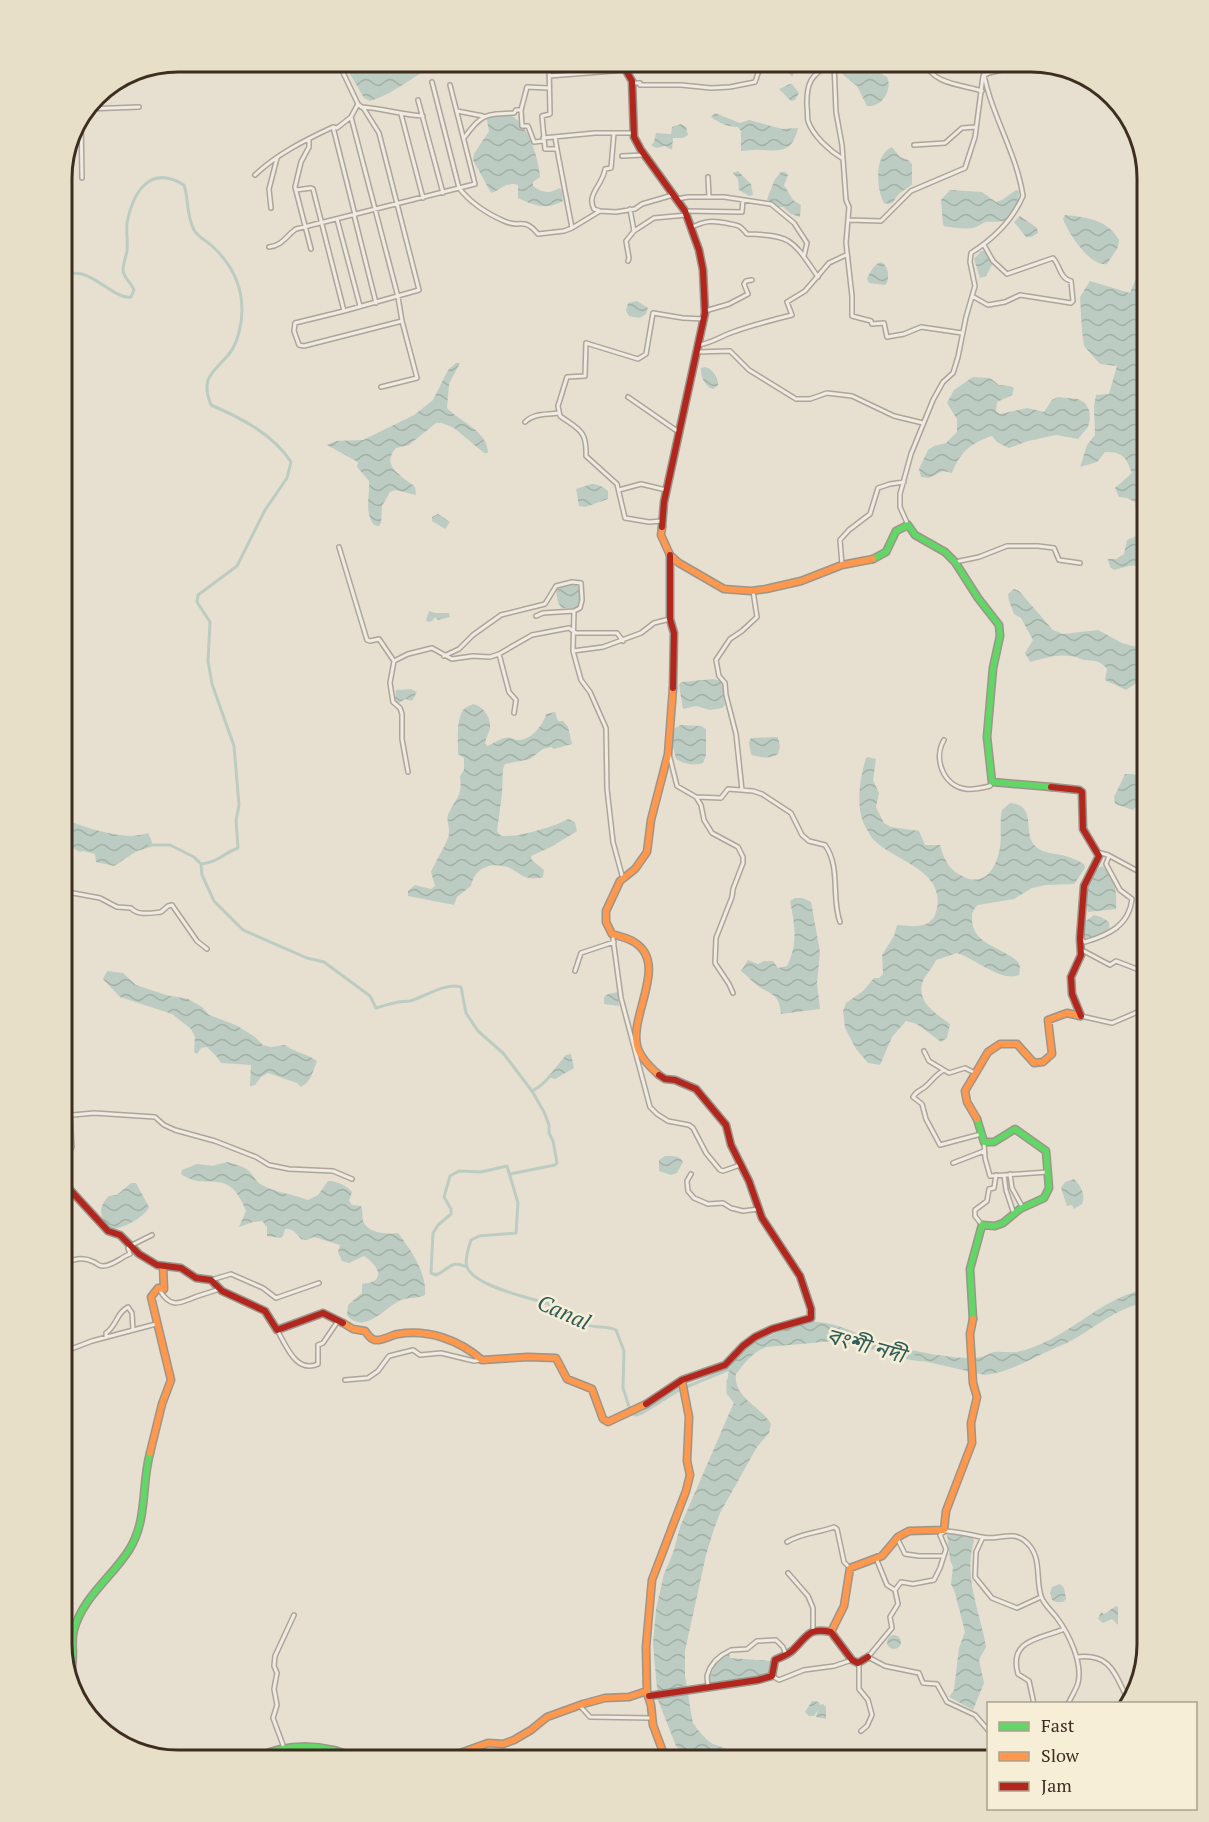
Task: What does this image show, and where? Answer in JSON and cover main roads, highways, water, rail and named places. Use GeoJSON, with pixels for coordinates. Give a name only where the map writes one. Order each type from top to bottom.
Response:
{"type":"FeatureCollection","features":[{"type":"Feature","properties":{"kind":"water"},"geometry":{"type":"Polygon","coordinates":[[[349,72],[423,72],[390,93],[370,101],[364,98],[349,72]]]}},
{"type":"Feature","properties":{"kind":"water"},"geometry":{"type":"Polygon","coordinates":[[[878,72],[887,77],[889,87],[885,97],[877,104],[867,106],[857,86],[841,73],[878,72]]]}},
{"type":"Feature","properties":{"kind":"water"},"geometry":{"type":"Polygon","coordinates":[[[790,84],[799,93],[795,100],[791,101],[779,89],[790,84]]]}},
{"type":"Feature","properties":{"kind":"water"},"geometry":{"type":"Polygon","coordinates":[[[715,113],[740,123],[749,120],[782,129],[798,128],[793,142],[786,148],[741,151],[741,131],[738,127],[724,124],[711,117],[715,113]]]}},
{"type":"Feature","properties":{"kind":"water"},"geometry":{"type":"Polygon","coordinates":[[[507,114],[520,123],[531,141],[540,177],[533,182],[533,186],[546,192],[559,188],[562,190],[563,201],[546,206],[530,203],[518,198],[518,185],[514,184],[492,193],[490,191],[473,160],[474,154],[489,131],[488,117],[507,114]]]}},
{"type":"Feature","properties":{"kind":"water"},"geometry":{"type":"Polygon","coordinates":[[[681,124],[686,127],[688,135],[683,138],[673,138],[672,150],[665,146],[656,148],[651,145],[656,133],[671,134],[672,127],[681,124]]]}},
{"type":"Feature","properties":{"kind":"water"},"geometry":{"type":"Polygon","coordinates":[[[892,147],[900,157],[912,164],[912,184],[888,204],[884,203],[881,197],[878,172],[882,157],[892,147]]]}},
{"type":"Feature","properties":{"kind":"water"},"geometry":{"type":"Polygon","coordinates":[[[738,171],[751,184],[753,195],[749,196],[739,190],[738,179],[733,173],[738,171]]]}},
{"type":"Feature","properties":{"kind":"water"},"geometry":{"type":"Polygon","coordinates":[[[781,172],[788,175],[784,185],[793,200],[801,205],[800,217],[791,214],[783,207],[777,207],[767,199],[775,179],[781,172]]]}},
{"type":"Feature","properties":{"kind":"water"},"geometry":{"type":"Polygon","coordinates":[[[950,190],[982,192],[996,202],[1016,190],[1019,194],[1013,211],[1005,220],[986,222],[973,228],[958,228],[943,224],[941,200],[950,190]]]}},
{"type":"Feature","properties":{"kind":"water"},"geometry":{"type":"Polygon","coordinates":[[[1065,215],[1096,221],[1114,233],[1119,240],[1118,247],[1107,264],[1100,264],[1087,255],[1075,241],[1063,219],[1065,215]]]}},
{"type":"Feature","properties":{"kind":"water"},"geometry":{"type":"Polygon","coordinates":[[[1020,216],[1037,228],[1038,233],[1026,237],[1014,222],[1020,216]]]}},
{"type":"Feature","properties":{"kind":"water"},"geometry":{"type":"Polygon","coordinates":[[[981,251],[985,251],[993,263],[986,276],[980,278],[974,259],[981,251]]]}},
{"type":"Feature","properties":{"kind":"water"},"geometry":{"type":"Polygon","coordinates":[[[881,262],[888,271],[887,283],[885,285],[869,283],[867,279],[871,271],[881,262]]]}},
{"type":"Feature","properties":{"kind":"water"},"geometry":{"type":"Polygon","coordinates":[[[1137,276],[1137,518],[1135,502],[1119,497],[1115,488],[1132,473],[1123,456],[1105,452],[1097,462],[1080,467],[1087,445],[1095,435],[1096,395],[1109,394],[1117,366],[1100,364],[1084,346],[1080,297],[1090,281],[1130,293],[1137,276]]]}},
{"type":"Feature","properties":{"kind":"water"},"geometry":{"type":"Polygon","coordinates":[[[637,301],[648,308],[646,314],[640,318],[629,316],[626,311],[628,303],[637,301]]]}},
{"type":"Feature","properties":{"kind":"water"},"geometry":{"type":"Polygon","coordinates":[[[456,363],[460,363],[449,384],[447,408],[478,433],[487,445],[488,453],[484,453],[454,428],[442,423],[436,423],[409,445],[396,448],[390,460],[392,465],[399,475],[415,487],[416,495],[395,490],[390,492],[382,506],[381,523],[379,526],[374,525],[368,509],[369,481],[357,467],[358,462],[327,445],[336,441],[363,440],[414,415],[433,400],[448,370],[456,363]]]}},
{"type":"Feature","properties":{"kind":"water"},"geometry":{"type":"Polygon","coordinates":[[[705,367],[716,376],[718,385],[713,389],[705,384],[702,378],[701,368],[705,367]]]}},
{"type":"Feature","properties":{"kind":"water"},"geometry":{"type":"Polygon","coordinates":[[[973,377],[990,378],[999,385],[1014,388],[1012,395],[997,402],[996,411],[1000,414],[1027,408],[1044,412],[1052,400],[1058,397],[1078,399],[1085,403],[1089,410],[1088,427],[1078,439],[1056,435],[1009,448],[997,442],[992,436],[967,449],[952,473],[943,471],[929,478],[921,477],[919,469],[928,450],[946,443],[957,432],[957,419],[947,403],[954,390],[973,377]]]}},
{"type":"Feature","properties":{"kind":"water"},"geometry":{"type":"Polygon","coordinates":[[[596,484],[608,491],[608,499],[585,507],[579,506],[576,489],[596,484]]]}},
{"type":"Feature","properties":{"kind":"water"},"geometry":{"type":"Polygon","coordinates":[[[438,514],[450,522],[445,529],[432,521],[432,517],[438,514]]]}},
{"type":"Feature","properties":{"kind":"water"},"geometry":{"type":"Polygon","coordinates":[[[1137,536],[1137,566],[1114,570],[1110,567],[1108,559],[1116,559],[1124,554],[1127,540],[1137,536]]]}},
{"type":"Feature","properties":{"kind":"water"},"geometry":{"type":"Polygon","coordinates":[[[577,584],[578,587],[580,596],[578,606],[562,608],[558,603],[556,591],[577,584]]]}},
{"type":"Feature","properties":{"kind":"water"},"geometry":{"type":"Polygon","coordinates":[[[1014,589],[1019,591],[1053,630],[1063,634],[1098,630],[1122,643],[1137,647],[1137,683],[1126,690],[1105,680],[1107,669],[1104,665],[1074,657],[1050,657],[1030,662],[1025,653],[1033,640],[1021,618],[1014,614],[1008,594],[1014,589]]]}},
{"type":"Feature","properties":{"kind":"water"},"geometry":{"type":"Polygon","coordinates":[[[429,611],[449,613],[450,617],[438,620],[435,617],[428,622],[426,620],[429,611]]]}},
{"type":"Feature","properties":{"kind":"water"},"geometry":{"type":"Polygon","coordinates":[[[713,679],[722,681],[725,705],[722,708],[710,710],[696,706],[683,709],[679,685],[681,682],[713,679]]]}},
{"type":"Feature","properties":{"kind":"water"},"geometry":{"type":"Polygon","coordinates":[[[411,689],[417,692],[412,701],[405,699],[399,703],[395,701],[396,690],[411,689]]]}},
{"type":"Feature","properties":{"kind":"water"},"geometry":{"type":"Polygon","coordinates":[[[473,704],[488,716],[490,728],[485,743],[487,746],[500,739],[519,740],[528,737],[540,727],[546,714],[555,712],[558,721],[563,721],[568,727],[572,744],[554,749],[551,747],[543,749],[530,759],[505,764],[497,831],[501,835],[512,836],[547,828],[568,819],[575,822],[577,831],[531,856],[532,860],[544,870],[543,877],[525,877],[508,867],[497,865],[478,872],[471,886],[457,897],[454,905],[408,896],[408,891],[415,885],[431,889],[435,886],[431,872],[448,838],[448,815],[459,793],[460,776],[464,770],[464,758],[458,754],[461,713],[473,704]]]}},
{"type":"Feature","properties":{"kind":"water"},"geometry":{"type":"Polygon","coordinates":[[[681,725],[701,726],[706,729],[706,755],[703,763],[689,764],[676,759],[671,738],[675,728],[681,725]]]}},
{"type":"Feature","properties":{"kind":"water"},"geometry":{"type":"Polygon","coordinates":[[[778,737],[780,747],[778,754],[764,757],[751,754],[749,743],[751,738],[778,737]]]}},
{"type":"Feature","properties":{"kind":"water"},"geometry":{"type":"Polygon","coordinates":[[[868,757],[876,759],[873,780],[879,793],[876,807],[884,823],[891,827],[919,831],[925,845],[940,845],[948,864],[964,877],[978,879],[984,877],[993,867],[1000,847],[1002,810],[1010,803],[1024,808],[1027,813],[1029,833],[1037,848],[1073,858],[1084,864],[1085,868],[1074,884],[1032,888],[1014,899],[978,905],[972,916],[976,934],[1017,961],[1020,966],[1019,975],[1012,977],[996,973],[957,953],[936,960],[921,988],[929,1007],[950,1024],[947,1038],[941,1042],[917,1024],[906,1021],[892,1037],[880,1065],[868,1063],[856,1049],[845,1028],[843,1011],[846,1003],[863,991],[874,978],[879,978],[883,974],[882,955],[894,936],[897,925],[920,926],[930,922],[936,912],[938,898],[934,886],[927,877],[875,841],[865,826],[859,801],[860,783],[868,757]]]}},
{"type":"Feature","properties":{"kind":"water"},"geometry":{"type":"Polygon","coordinates":[[[1125,774],[1137,775],[1137,806],[1133,810],[1115,804],[1114,797],[1125,774]]]}},
{"type":"Feature","properties":{"kind":"water"},"geometry":{"type":"Polygon","coordinates":[[[72,822],[117,835],[148,833],[152,842],[151,847],[137,851],[114,866],[96,862],[95,854],[80,852],[72,848],[72,822]]]}},
{"type":"Feature","properties":{"kind":"water"},"geometry":{"type":"Polygon","coordinates":[[[1102,866],[1113,880],[1116,891],[1116,909],[1088,912],[1086,899],[1088,886],[1093,874],[1102,866]]]}},
{"type":"Feature","properties":{"kind":"water"},"geometry":{"type":"Polygon","coordinates":[[[803,898],[811,902],[820,952],[817,983],[820,1009],[781,1014],[776,997],[758,986],[741,971],[748,960],[758,964],[773,961],[778,968],[787,966],[793,950],[794,934],[790,901],[803,898]]]}},
{"type":"Feature","properties":{"kind":"water"},"geometry":{"type":"Polygon","coordinates":[[[1094,915],[1109,922],[1110,932],[1085,940],[1082,933],[1083,923],[1094,915]]]}},
{"type":"Feature","properties":{"kind":"water"},"geometry":{"type":"Polygon","coordinates":[[[107,971],[123,973],[136,985],[166,995],[188,999],[202,1007],[209,1015],[236,1025],[263,1045],[271,1047],[285,1045],[309,1056],[317,1061],[311,1076],[301,1087],[297,1083],[268,1073],[261,1077],[255,1085],[250,1086],[251,1065],[221,1063],[207,1047],[201,1048],[197,1054],[194,1052],[195,1037],[191,1029],[172,1014],[120,997],[103,979],[107,971]]]}},
{"type":"Feature","properties":{"kind":"water"},"geometry":{"type":"Polygon","coordinates":[[[618,992],[619,1006],[604,1004],[604,997],[618,992]]]}},
{"type":"Feature","properties":{"kind":"water"},"geometry":{"type":"Polygon","coordinates":[[[571,1054],[574,1068],[555,1079],[548,1077],[566,1055],[571,1054]]]}},
{"type":"Feature","properties":{"kind":"water"},"geometry":{"type":"Polygon","coordinates":[[[665,1156],[676,1156],[683,1162],[677,1173],[671,1175],[659,1171],[659,1160],[665,1156]]]}},
{"type":"Feature","properties":{"kind":"water"},"geometry":{"type":"Polygon","coordinates":[[[227,1162],[247,1169],[258,1182],[268,1188],[308,1200],[318,1195],[328,1181],[338,1182],[348,1188],[352,1192],[349,1201],[352,1205],[361,1206],[363,1221],[369,1228],[379,1232],[398,1233],[421,1270],[425,1295],[401,1300],[367,1321],[354,1321],[347,1315],[348,1305],[362,1293],[362,1284],[376,1280],[378,1272],[375,1266],[364,1256],[349,1263],[342,1261],[338,1252],[340,1245],[314,1237],[301,1239],[290,1229],[285,1229],[281,1238],[267,1236],[267,1227],[262,1221],[239,1227],[246,1211],[232,1188],[217,1182],[191,1179],[181,1174],[182,1170],[197,1164],[212,1166],[227,1162]]]}},
{"type":"Feature","properties":{"kind":"water"},"geometry":{"type":"Polygon","coordinates":[[[1074,1179],[1081,1188],[1083,1197],[1082,1204],[1074,1209],[1072,1205],[1067,1206],[1061,1188],[1065,1182],[1074,1179]]]}},
{"type":"Feature","properties":{"kind":"water"},"geometry":{"type":"Polygon","coordinates":[[[131,1183],[136,1183],[149,1207],[134,1221],[113,1229],[102,1218],[101,1209],[109,1196],[117,1195],[131,1183]]]}},
{"type":"Feature","properties":{"kind":"water"},"geometry":{"type":"Polygon","coordinates":[[[1137,1292],[1137,1304],[1110,1316],[1069,1342],[1013,1368],[985,1375],[834,1341],[767,1347],[750,1358],[736,1374],[736,1382],[743,1396],[771,1424],[769,1433],[757,1447],[720,1513],[706,1555],[685,1651],[685,1675],[693,1723],[707,1740],[730,1750],[680,1750],[676,1746],[658,1700],[653,1644],[656,1609],[664,1574],[680,1527],[735,1400],[730,1391],[728,1376],[730,1366],[738,1355],[750,1345],[764,1338],[798,1325],[813,1322],[834,1325],[905,1348],[945,1356],[970,1358],[994,1352],[1016,1352],[1050,1339],[1113,1301],[1137,1292]]]}},
{"type":"Feature","properties":{"kind":"water"},"geometry":{"type":"Polygon","coordinates":[[[947,1534],[972,1537],[974,1541],[970,1568],[971,1581],[986,1647],[979,1660],[984,1683],[973,1710],[949,1697],[954,1690],[959,1648],[965,1632],[951,1584],[953,1567],[947,1534]]]}},
{"type":"Feature","properties":{"kind":"water"},"geometry":{"type":"Polygon","coordinates":[[[1060,1584],[1064,1588],[1066,1599],[1063,1602],[1056,1602],[1052,1600],[1050,1593],[1052,1587],[1060,1584]]]}},
{"type":"Feature","properties":{"kind":"water"},"geometry":{"type":"Polygon","coordinates":[[[1118,1607],[1118,1625],[1112,1619],[1103,1623],[1098,1619],[1101,1612],[1104,1614],[1118,1607]]]}},
{"type":"Feature","properties":{"kind":"water"},"geometry":{"type":"Polygon","coordinates":[[[891,1635],[897,1635],[901,1642],[897,1649],[891,1649],[887,1645],[887,1639],[891,1635]]]}},
{"type":"Feature","properties":{"kind":"water"},"geometry":{"type":"Polygon","coordinates":[[[725,1654],[729,1654],[730,1658],[772,1661],[772,1664],[763,1677],[711,1683],[709,1679],[716,1662],[725,1654]]]}},
{"type":"Feature","properties":{"kind":"water"},"geometry":{"type":"Polygon","coordinates":[[[812,1701],[819,1702],[820,1705],[823,1704],[826,1707],[826,1719],[816,1717],[818,1710],[814,1716],[809,1716],[805,1712],[812,1701]]]}},
{"type":"Feature","properties":{"kind":"waterway"},"geometry":{"type":"LineString","coordinates":[[72,274],[88,276],[120,295],[131,297],[134,290],[124,275],[123,265],[127,251],[127,223],[134,201],[145,184],[153,180],[172,179],[184,185],[194,230],[218,252],[229,266],[240,291],[242,310],[239,333],[229,354],[210,376],[207,388],[211,405],[234,415],[266,435],[291,462],[287,478],[265,510],[237,566],[198,595],[197,602],[210,622],[208,661],[212,684],[234,746],[239,805],[236,821],[238,848],[212,862],[201,864]]}},
{"type":"Feature","properties":{"kind":"waterway"},"geometry":{"type":"LineString","coordinates":[[149,845],[170,845],[194,857],[201,864],[202,875],[214,901],[243,930],[307,958],[324,962],[370,996],[376,1008],[410,1001],[448,987],[461,987],[466,1013],[478,1031],[503,1053],[532,1091],[549,1125],[557,1163],[510,1174]]}},
{"type":"Feature","properties":{"kind":"waterway"},"geometry":{"type":"LineString","coordinates":[[532,1091],[550,1076]]}},
{"type":"Feature","properties":{"kind":"waterway","name":"Canal"},"geometry":{"type":"LineString","coordinates":[[467,1267],[457,1264],[436,1275],[431,1273],[433,1233],[438,1225],[451,1214],[451,1209],[444,1197],[450,1176],[459,1171],[481,1172],[507,1166],[518,1203],[516,1233],[479,1236],[471,1240],[466,1260],[467,1267],[472,1274],[494,1287],[558,1307],[578,1321],[616,1330],[624,1351],[623,1388],[631,1413],[636,1415],[679,1390],[732,1368]]}},
{"type":"Feature","properties":{"kind":"waterway","name":"বংশী নদী"},"geometry":{"type":"LineString","coordinates":[[898,1355],[921,1359]]}},
{"type":"Feature","properties":{"kind":"waterway","name":"বংশী নদী"},"geometry":{"type":"LineString","coordinates":[[729,1381],[729,1393],[738,1404]]}}]}
